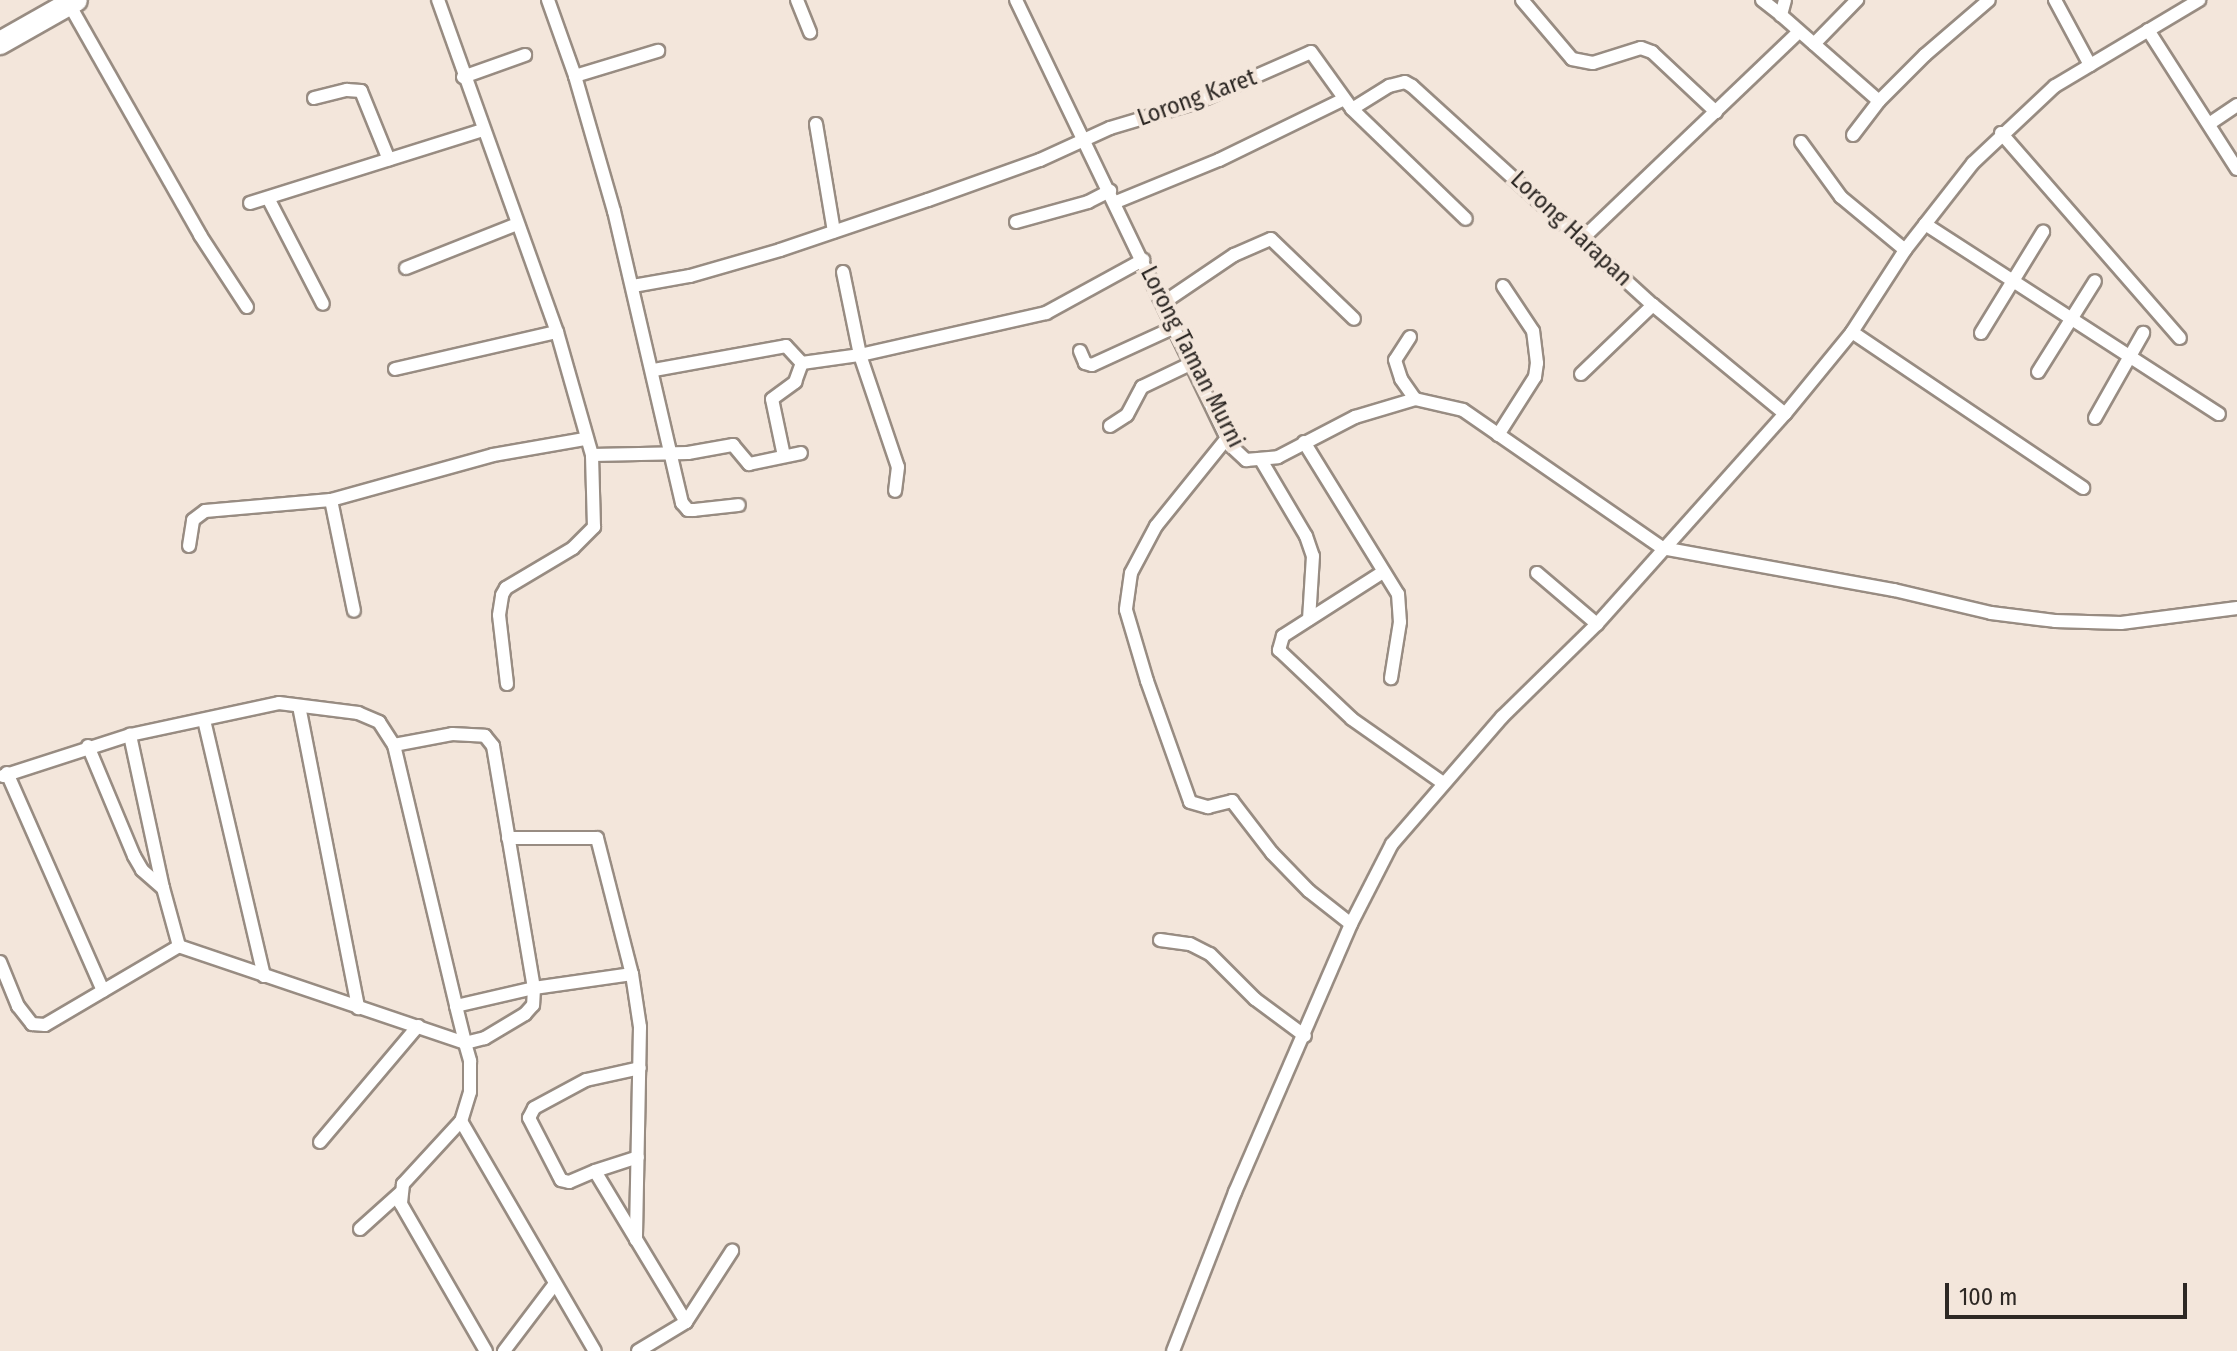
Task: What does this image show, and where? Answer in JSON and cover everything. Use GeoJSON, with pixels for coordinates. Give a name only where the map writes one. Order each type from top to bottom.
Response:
{"type":"FeatureCollection","features":[{"type":"Feature","properties":{"kind":"highway"},"geometry":{"type":"LineString","coordinates":[[0,43],[72,2]]}},
{"type":"Feature","properties":{"kind":"street"},"geometry":{"type":"LineString","coordinates":[[438,0],[463,77],[557,332],[592,455],[594,527],[573,548],[506,588],[502,595],[499,615],[507,684]]}},
{"type":"Feature","properties":{"kind":"street"},"geometry":{"type":"LineString","coordinates":[[548,0],[575,76],[633,286],[682,503],[688,510],[739,505]]}},
{"type":"Feature","properties":{"kind":"street"},"geometry":{"type":"LineString","coordinates":[[797,0],[810,32]]}},
{"type":"Feature","properties":{"kind":"street","name":"Lorong Taman Murni"},"geometry":{"type":"LineString","coordinates":[[1016,0],[1227,438],[1246,460],[1278,457],[1355,417],[1415,399],[1463,410],[1662,548]]}},
{"type":"Feature","properties":{"kind":"street"},"geometry":{"type":"LineString","coordinates":[[1522,0],[1572,59],[1582,64],[1641,48],[1652,52],[1716,112]]}},
{"type":"Feature","properties":{"kind":"street"},"geometry":{"type":"LineString","coordinates":[[1762,0],[1879,101]]}},
{"type":"Feature","properties":{"kind":"street"},"geometry":{"type":"LineString","coordinates":[[1781,15],[1785,0]]}},
{"type":"Feature","properties":{"kind":"street"},"geometry":{"type":"LineString","coordinates":[[1814,44],[1857,0]]}},
{"type":"Feature","properties":{"kind":"street"},"geometry":{"type":"LineString","coordinates":[[1853,135],[1879,101],[1925,55],[1989,0]]}},
{"type":"Feature","properties":{"kind":"street"},"geometry":{"type":"LineString","coordinates":[[2055,0],[2090,65]]}},
{"type":"Feature","properties":{"kind":"street"},"geometry":{"type":"LineString","coordinates":[[1173,1351],[1235,1192],[1351,924],[1392,844],[1502,717],[1597,624],[1785,414],[1852,332],[1905,250],[1973,163],[2001,133],[2055,86],[2199,0]]}},
{"type":"Feature","properties":{"kind":"street"},"geometry":{"type":"LineString","coordinates":[[72,2],[200,235],[247,307]]}},
{"type":"Feature","properties":{"kind":"street"},"geometry":{"type":"LineString","coordinates":[[2148,30],[2237,169]]}},
{"type":"Feature","properties":{"kind":"street"},"geometry":{"type":"LineString","coordinates":[[1581,240],[1799,32]]}},
{"type":"Feature","properties":{"kind":"street"},"geometry":{"type":"LineString","coordinates":[[575,76],[658,51]]}},
{"type":"Feature","properties":{"kind":"street","name":"Lorong Karet"},"geometry":{"type":"LineString","coordinates":[[633,286],[690,276],[834,231],[1040,160],[1110,128],[1197,102],[1311,52],[1348,104]]}},
{"type":"Feature","properties":{"kind":"street"},"geometry":{"type":"LineString","coordinates":[[463,77],[525,55]]}},
{"type":"Feature","properties":{"kind":"street","name":"Lorong Harapan"},"geometry":{"type":"LineString","coordinates":[[1016,222],[1113,197],[1219,160],[1399,82],[1412,86],[1653,305],[1785,414]]}},
{"type":"Feature","properties":{"kind":"street"},"geometry":{"type":"LineString","coordinates":[[314,98],[347,90],[361,91],[389,160]]}},
{"type":"Feature","properties":{"kind":"street"},"geometry":{"type":"LineString","coordinates":[[1348,104],[1466,219]]}},
{"type":"Feature","properties":{"kind":"street"},"geometry":{"type":"LineString","coordinates":[[2209,124],[2237,105]]}},
{"type":"Feature","properties":{"kind":"street"},"geometry":{"type":"LineString","coordinates":[[816,124],[834,231]]}},
{"type":"Feature","properties":{"kind":"street"},"geometry":{"type":"LineString","coordinates":[[250,203],[483,130]]}},
{"type":"Feature","properties":{"kind":"street"},"geometry":{"type":"LineString","coordinates":[[2001,133],[2180,338]]}},
{"type":"Feature","properties":{"kind":"street"},"geometry":{"type":"LineString","coordinates":[[1801,142],[1841,197],[1905,250]]}},
{"type":"Feature","properties":{"kind":"street"},"geometry":{"type":"LineString","coordinates":[[268,198],[323,304]]}},
{"type":"Feature","properties":{"kind":"street"},"geometry":{"type":"LineString","coordinates":[[406,268],[517,224]]}},
{"type":"Feature","properties":{"kind":"street"},"geometry":{"type":"LineString","coordinates":[[1925,224],[2219,414]]}},
{"type":"Feature","properties":{"kind":"street"},"geometry":{"type":"LineString","coordinates":[[1981,333],[2043,232]]}},
{"type":"Feature","properties":{"kind":"street"},"geometry":{"type":"LineString","coordinates":[[1163,303],[1234,255],[1271,239],[1354,319]]}},
{"type":"Feature","properties":{"kind":"street"},"geometry":{"type":"LineString","coordinates":[[802,363],[860,355],[1046,313],[1143,260]]}},
{"type":"Feature","properties":{"kind":"street"},"geometry":{"type":"LineString","coordinates":[[843,272],[860,355],[898,467],[895,491]]}},
{"type":"Feature","properties":{"kind":"street"},"geometry":{"type":"LineString","coordinates":[[2038,372],[2095,281]]}},
{"type":"Feature","properties":{"kind":"street"},"geometry":{"type":"LineString","coordinates":[[1498,435],[1535,377],[1537,363],[1533,331],[1503,286]]}},
{"type":"Feature","properties":{"kind":"street"},"geometry":{"type":"LineString","coordinates":[[1581,374],[1653,305]]}},
{"type":"Feature","properties":{"kind":"street"},"geometry":{"type":"LineString","coordinates":[[1080,351],[1085,363],[1092,365],[1175,327]]}},
{"type":"Feature","properties":{"kind":"street"},"geometry":{"type":"LineString","coordinates":[[395,369],[557,332]]}},
{"type":"Feature","properties":{"kind":"street"},"geometry":{"type":"LineString","coordinates":[[1852,332],[2083,488]]}},
{"type":"Feature","properties":{"kind":"street"},"geometry":{"type":"LineString","coordinates":[[2095,418],[2143,333]]}},
{"type":"Feature","properties":{"kind":"street"},"geometry":{"type":"LineString","coordinates":[[1410,337],[1395,360],[1401,379],[1415,399]]}},
{"type":"Feature","properties":{"kind":"street"},"geometry":{"type":"LineString","coordinates":[[654,370],[786,346],[802,363]]}},
{"type":"Feature","properties":{"kind":"street"},"geometry":{"type":"LineString","coordinates":[[784,456],[772,399],[795,382],[802,363]]}},
{"type":"Feature","properties":{"kind":"street"},"geometry":{"type":"LineString","coordinates":[[1110,426],[1127,415],[1142,387],[1192,363]]}},
{"type":"Feature","properties":{"kind":"street"},"geometry":{"type":"LineString","coordinates":[[1227,438],[1156,526],[1131,573],[1126,610],[1147,681],[1190,802],[1208,807],[1232,801],[1272,853],[1309,891],[1351,924]]}},
{"type":"Feature","properties":{"kind":"street"},"geometry":{"type":"LineString","coordinates":[[189,546],[193,520],[205,511],[278,508],[331,500],[493,455],[585,439]]}},
{"type":"Feature","properties":{"kind":"street"},"geometry":{"type":"LineString","coordinates":[[1304,442],[1398,594],[1391,678]]}},
{"type":"Feature","properties":{"kind":"street"},"geometry":{"type":"LineString","coordinates":[[592,455],[671,453],[733,445],[749,464],[801,453]]}},
{"type":"Feature","properties":{"kind":"street"},"geometry":{"type":"LineString","coordinates":[[1261,460],[1306,536],[1313,556],[1309,619]]}},
{"type":"Feature","properties":{"kind":"street"},"geometry":{"type":"LineString","coordinates":[[331,500],[354,611]]}},
{"type":"Feature","properties":{"kind":"street"},"geometry":{"type":"LineString","coordinates":[[1662,548],[1849,581],[1991,613],[2055,621],[2121,623],[2237,608]]}},
{"type":"Feature","properties":{"kind":"street"},"geometry":{"type":"LineString","coordinates":[[1383,572],[1309,619],[1279,642],[1279,650],[1285,659],[1352,719],[1443,783]]}},
{"type":"Feature","properties":{"kind":"street"},"geometry":{"type":"LineString","coordinates":[[1537,573],[1597,624]]}},
{"type":"Feature","properties":{"kind":"street"},"geometry":{"type":"LineString","coordinates":[[103,991],[3,775],[130,735],[279,703],[358,713],[379,722],[394,745],[465,1043],[470,1092],[461,1121],[403,1184],[401,1204],[486,1351]]}},
{"type":"Feature","properties":{"kind":"street"},"geometry":{"type":"LineString","coordinates":[[299,706],[358,1008]]}},
{"type":"Feature","properties":{"kind":"street"},"geometry":{"type":"LineString","coordinates":[[204,720],[264,976]]}},
{"type":"Feature","properties":{"kind":"street"},"geometry":{"type":"LineString","coordinates":[[179,946],[465,1043],[485,1038],[525,1014],[533,1005],[534,988],[493,746],[485,736],[452,734],[394,745]]}},
{"type":"Feature","properties":{"kind":"street"},"geometry":{"type":"LineString","coordinates":[[130,735],[163,888],[179,946]]}},
{"type":"Feature","properties":{"kind":"street"},"geometry":{"type":"LineString","coordinates":[[88,746],[134,856],[142,870],[163,888]]}},
{"type":"Feature","properties":{"kind":"street"},"geometry":{"type":"LineString","coordinates":[[508,838],[597,838],[632,974],[640,1027],[636,1240]]}},
{"type":"Feature","properties":{"kind":"street"},"geometry":{"type":"LineString","coordinates":[[1160,940],[1190,944],[1210,954],[1255,999],[1305,1036]]}},
{"type":"Feature","properties":{"kind":"street"},"geometry":{"type":"LineString","coordinates":[[0,962],[18,1006],[32,1024],[45,1025],[179,946]]}},
{"type":"Feature","properties":{"kind":"street"},"geometry":{"type":"LineString","coordinates":[[456,1006],[534,988],[632,974]]}},
{"type":"Feature","properties":{"kind":"street"},"geometry":{"type":"LineString","coordinates":[[320,1142],[418,1026]]}},
{"type":"Feature","properties":{"kind":"street"},"geometry":{"type":"LineString","coordinates":[[638,1157],[569,1182],[561,1180],[529,1118],[534,1108],[586,1080],[640,1068]]}},
{"type":"Feature","properties":{"kind":"street"},"geometry":{"type":"LineString","coordinates":[[461,1121],[595,1351]]}},
{"type":"Feature","properties":{"kind":"street"},"geometry":{"type":"LineString","coordinates":[[595,1171],[686,1322]]}},
{"type":"Feature","properties":{"kind":"street"},"geometry":{"type":"LineString","coordinates":[[360,1229],[400,1193]]}},
{"type":"Feature","properties":{"kind":"street"},"geometry":{"type":"LineString","coordinates":[[638,1351],[686,1322],[732,1251]]}},
{"type":"Feature","properties":{"kind":"street"},"geometry":{"type":"LineString","coordinates":[[504,1351],[554,1285]]}}]}
